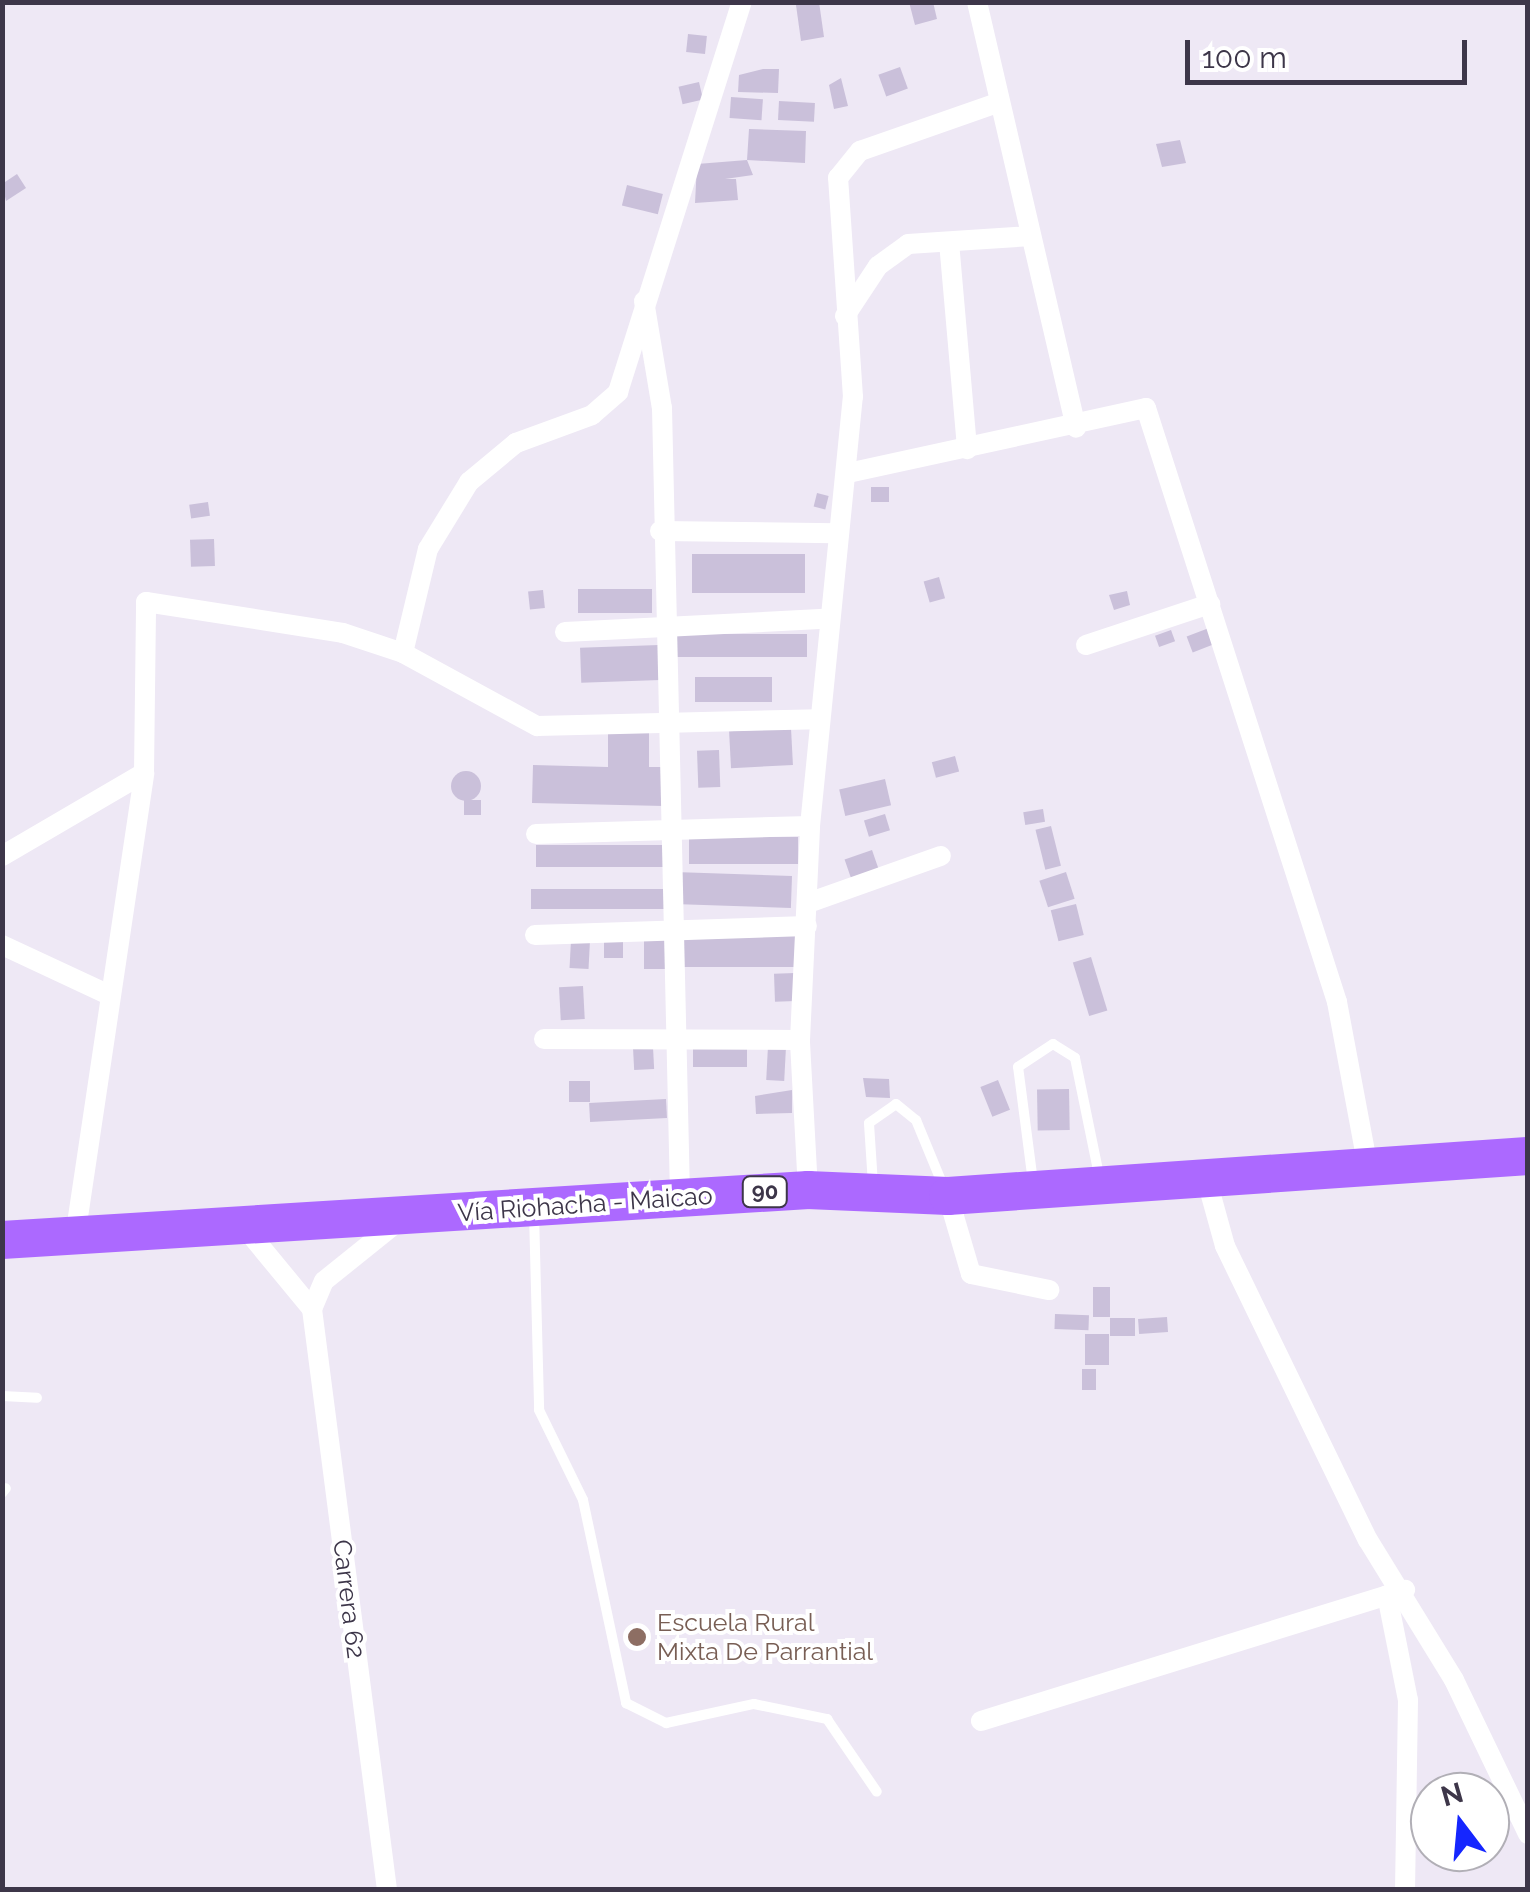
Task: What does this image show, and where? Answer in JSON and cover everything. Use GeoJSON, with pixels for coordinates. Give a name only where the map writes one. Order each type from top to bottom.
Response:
{"type":"FeatureCollection","features":[{"type":"Feature","properties":{"kind":"highway","name":"Vía Riohacha - Maicao"},"geometry":{"type":"LineString","coordinates":[[2,1240],[246,1229],[808,1190],[948,1196],[1206,1181],[1367,1164],[1528,1156]]}},
{"type":"Feature","properties":{"kind":"street"},"geometry":{"type":"LineString","coordinates":[[403,653],[428,549],[468,482],[516,443],[607,406],[742,2]]}},
{"type":"Feature","properties":{"kind":"street"},"geometry":{"type":"LineString","coordinates":[[976,2],[1076,428]]}},
{"type":"Feature","properties":{"kind":"street"},"geometry":{"type":"LineString","coordinates":[[808,1190],[800,1040],[810,826],[825,618],[848,473],[854,398],[836,191],[844,165],[1000,102]]}},
{"type":"Feature","properties":{"kind":"street"},"geometry":{"type":"LineString","coordinates":[[845,316],[891,252],[949,242],[1031,236]]}},
{"type":"Feature","properties":{"kind":"street"},"geometry":{"type":"LineString","coordinates":[[949,242],[968,450]]}},
{"type":"Feature","properties":{"kind":"street"},"geometry":{"type":"LineString","coordinates":[[644,301],[662,408],[660,531],[669,722],[670,1036],[680,1197]]}},
{"type":"Feature","properties":{"kind":"street"},"geometry":{"type":"LineString","coordinates":[[848,473],[1076,428],[1146,408],[1337,1002],[1367,1164]]}},
{"type":"Feature","properties":{"kind":"street"},"geometry":{"type":"LineString","coordinates":[[660,531],[836,532]]}},
{"type":"Feature","properties":{"kind":"street"},"geometry":{"type":"LineString","coordinates":[[75,1237],[144,774],[146,602],[343,633],[403,653],[537,726],[818,719]]}},
{"type":"Feature","properties":{"kind":"street"},"geometry":{"type":"LineString","coordinates":[[1086,645],[1210,604]]}},
{"type":"Feature","properties":{"kind":"street"},"geometry":{"type":"LineString","coordinates":[[564,632],[667,630],[825,618]]}},
{"type":"Feature","properties":{"kind":"street"},"geometry":{"type":"LineString","coordinates":[[2,856],[144,774]]}},
{"type":"Feature","properties":{"kind":"street"},"geometry":{"type":"LineString","coordinates":[[536,834],[810,826]]}},
{"type":"Feature","properties":{"kind":"street"},"geometry":{"type":"LineString","coordinates":[[808,902],[941,856]]}},
{"type":"Feature","properties":{"kind":"street"},"geometry":{"type":"LineString","coordinates":[[535,934],[670,927],[807,926]]}},
{"type":"Feature","properties":{"kind":"street"},"geometry":{"type":"LineString","coordinates":[[2,945],[109,995]]}},
{"type":"Feature","properties":{"kind":"street"},"geometry":{"type":"LineString","coordinates":[[544,1040],[670,1036],[800,1040]]}},
{"type":"Feature","properties":{"kind":"street"},"geometry":{"type":"LineString","coordinates":[[1206,1181],[1224,1246],[1368,1540],[1528,1834]]}},
{"type":"Feature","properties":{"kind":"street"},"geometry":{"type":"LineString","coordinates":[[948,1196],[971,1274],[1050,1290]]}},
{"type":"Feature","properties":{"kind":"street"},"geometry":{"type":"LineString","coordinates":[[246,1229],[312,1309],[324,1281],[406,1216]]}},
{"type":"Feature","properties":{"kind":"street","name":"Carrera 62"},"geometry":{"type":"LineString","coordinates":[[312,1309],[387,1890]]}},
{"type":"Feature","properties":{"kind":"street"},"geometry":{"type":"LineString","coordinates":[[981,1722],[1396,1592]]}},
{"type":"Feature","properties":{"kind":"street"},"geometry":{"type":"LineString","coordinates":[[1396,1592],[1408,1700],[1404,1890]]}},
{"type":"Feature","properties":{"kind":"lane"},"geometry":{"type":"LineString","coordinates":[[1034,1190],[1018,1068],[1053,1044],[1075,1058],[1101,1186]]}},
{"type":"Feature","properties":{"kind":"lane"},"geometry":{"type":"LineString","coordinates":[[874,1190],[869,1123],[896,1104],[916,1120],[948,1196]]}},
{"type":"Feature","properties":{"kind":"lane"},"geometry":{"type":"LineString","coordinates":[[533,1207],[539,1410],[583,1500],[626,1703],[666,1722],[778,1704],[827,1719],[877,1792]]}},
{"type":"Feature","properties":{"kind":"lane"},"geometry":{"type":"LineString","coordinates":[[2,1396],[37,1398]]}},
{"type":"Feature","properties":{"kind":"building"},"geometry":{"type":"Polygon","coordinates":[[[819,2],[824,37],[801,41],[796,5],[819,2]]]}},
{"type":"Feature","properties":{"kind":"building"},"geometry":{"type":"Polygon","coordinates":[[[909,2],[933,2],[937,19],[915,25],[909,2]]]}},
{"type":"Feature","properties":{"kind":"building"},"geometry":{"type":"Polygon","coordinates":[[[688,34],[707,36],[705,54],[686,52],[688,34]]]}},
{"type":"Feature","properties":{"kind":"building"},"geometry":{"type":"Polygon","coordinates":[[[900,67],[908,89],[886,96],[878,75],[900,67]]]}},
{"type":"Feature","properties":{"kind":"building"},"geometry":{"type":"Polygon","coordinates":[[[779,69],[778,93],[738,92],[739,75],[779,69]]]}},
{"type":"Feature","properties":{"kind":"building"},"geometry":{"type":"Polygon","coordinates":[[[841,78],[848,106],[834,109],[829,85],[841,78]]]}},
{"type":"Feature","properties":{"kind":"building"},"geometry":{"type":"Polygon","coordinates":[[[699,82],[703,100],[683,104],[679,87],[699,82]]]}},
{"type":"Feature","properties":{"kind":"building"},"geometry":{"type":"Polygon","coordinates":[[[731,97],[763,99],[761,120],[730,118],[731,97]]]}},
{"type":"Feature","properties":{"kind":"building"},"geometry":{"type":"Polygon","coordinates":[[[779,101],[815,103],[814,122],[778,120],[779,101]]]}},
{"type":"Feature","properties":{"kind":"building"},"geometry":{"type":"Polygon","coordinates":[[[749,129],[806,131],[805,163],[747,160],[749,129]]]}},
{"type":"Feature","properties":{"kind":"building"},"geometry":{"type":"Polygon","coordinates":[[[1180,140],[1186,163],[1162,167],[1156,144],[1180,140]]]}},
{"type":"Feature","properties":{"kind":"building"},"geometry":{"type":"Polygon","coordinates":[[[747,160],[753,175],[725,179],[736,179],[738,200],[695,203],[697,164],[747,160]]]}},
{"type":"Feature","properties":{"kind":"building"},"geometry":{"type":"Polygon","coordinates":[[[17,174],[26,188],[6,201],[2,184],[17,174]]]}},
{"type":"Feature","properties":{"kind":"building"},"geometry":{"type":"Polygon","coordinates":[[[627,185],[663,194],[658,214],[622,205],[627,185]]]}},
{"type":"Feature","properties":{"kind":"building"},"geometry":{"type":"Polygon","coordinates":[[[871,487],[889,487],[889,502],[871,502],[871,487]]]}},
{"type":"Feature","properties":{"kind":"building"},"geometry":{"type":"Polygon","coordinates":[[[817,493],[829,496],[825,509],[814,507],[817,493]]]}},
{"type":"Feature","properties":{"kind":"building"},"geometry":{"type":"Polygon","coordinates":[[[208,502],[210,516],[191,519],[189,505],[208,502]]]}},
{"type":"Feature","properties":{"kind":"building"},"geometry":{"type":"Polygon","coordinates":[[[214,539],[215,566],[191,567],[190,540],[214,539]]]}},
{"type":"Feature","properties":{"kind":"building"},"geometry":{"type":"Polygon","coordinates":[[[692,554],[805,554],[805,593],[692,593],[692,554]]]}},
{"type":"Feature","properties":{"kind":"building"},"geometry":{"type":"Polygon","coordinates":[[[939,577],[945,598],[930,603],[924,581],[939,577]]]}},
{"type":"Feature","properties":{"kind":"building"},"geometry":{"type":"Polygon","coordinates":[[[578,589],[652,589],[652,613],[578,613],[578,589]]]}},
{"type":"Feature","properties":{"kind":"building"},"geometry":{"type":"Polygon","coordinates":[[[543,590],[545,608],[530,609],[528,592],[543,590]]]}},
{"type":"Feature","properties":{"kind":"building"},"geometry":{"type":"Polygon","coordinates":[[[1127,591],[1130,605],[1114,610],[1109,595],[1127,591]]]}},
{"type":"Feature","properties":{"kind":"building"},"geometry":{"type":"Polygon","coordinates":[[[1209,628],[1215,644],[1193,652],[1187,637],[1209,628]]]}},
{"type":"Feature","properties":{"kind":"building"},"geometry":{"type":"Polygon","coordinates":[[[1171,630],[1175,641],[1159,647],[1155,636],[1171,630]]]}},
{"type":"Feature","properties":{"kind":"building"},"geometry":{"type":"Polygon","coordinates":[[[674,634],[807,634],[807,657],[674,657],[674,634]]]}},
{"type":"Feature","properties":{"kind":"building"},"geometry":{"type":"Polygon","coordinates":[[[659,645],[660,680],[581,683],[580,648],[659,645]]]}},
{"type":"Feature","properties":{"kind":"building"},"geometry":{"type":"Polygon","coordinates":[[[695,677],[772,677],[772,702],[695,702],[695,677]]]}},
{"type":"Feature","properties":{"kind":"building"},"geometry":{"type":"Polygon","coordinates":[[[791,728],[793,765],[731,768],[729,731],[791,728]]]}},
{"type":"Feature","properties":{"kind":"building"},"geometry":{"type":"Polygon","coordinates":[[[608,732],[649,732],[649,767],[665,767],[664,806],[532,803],[533,765],[608,767],[608,732]]]}},
{"type":"Feature","properties":{"kind":"building"},"geometry":{"type":"Polygon","coordinates":[[[719,750],[720,787],[698,788],[697,751],[719,750]]]}},
{"type":"Feature","properties":{"kind":"building"},"geometry":{"type":"Polygon","coordinates":[[[955,756],[959,771],[936,778],[932,762],[955,756]]]}},
{"type":"Feature","properties":{"kind":"building"},"geometry":{"type":"Polygon","coordinates":[[[466,771],[480,780],[481,786],[472,800],[466,801],[452,792],[451,786],[460,772],[466,771]]]}},
{"type":"Feature","properties":{"kind":"building"},"geometry":{"type":"Polygon","coordinates":[[[885,779],[891,805],[845,816],[839,790],[885,779]]]}},
{"type":"Feature","properties":{"kind":"building"},"geometry":{"type":"Polygon","coordinates":[[[464,800],[481,800],[481,815],[464,815],[464,800]]]}},
{"type":"Feature","properties":{"kind":"building"},"geometry":{"type":"Polygon","coordinates":[[[1043,809],[1045,822],[1025,825],[1023,812],[1043,809]]]}},
{"type":"Feature","properties":{"kind":"building"},"geometry":{"type":"Polygon","coordinates":[[[885,814],[890,830],[869,837],[864,820],[885,814]]]}},
{"type":"Feature","properties":{"kind":"building"},"geometry":{"type":"Polygon","coordinates":[[[1051,826],[1061,866],[1045,870],[1035,830],[1051,826]]]}},
{"type":"Feature","properties":{"kind":"building"},"geometry":{"type":"Polygon","coordinates":[[[689,837],[798,837],[798,864],[689,864],[689,837]]]}},
{"type":"Feature","properties":{"kind":"building"},"geometry":{"type":"Polygon","coordinates":[[[536,845],[663,845],[663,867],[536,867],[536,845]]]}},
{"type":"Feature","properties":{"kind":"building"},"geometry":{"type":"Polygon","coordinates":[[[872,850],[879,870],[851,879],[845,859],[872,850]]]}},
{"type":"Feature","properties":{"kind":"building"},"geometry":{"type":"Polygon","coordinates":[[[682,872],[792,876],[791,908],[681,904],[682,872]]]}},
{"type":"Feature","properties":{"kind":"building"},"geometry":{"type":"Polygon","coordinates":[[[1066,872],[1075,899],[1048,907],[1039,881],[1066,872]]]}},
{"type":"Feature","properties":{"kind":"building"},"geometry":{"type":"Polygon","coordinates":[[[531,889],[664,889],[664,909],[531,909],[531,889]]]}},
{"type":"Feature","properties":{"kind":"building"},"geometry":{"type":"Polygon","coordinates":[[[1076,904],[1084,935],[1059,941],[1051,910],[1076,904]]]}},
{"type":"Feature","properties":{"kind":"building"},"geometry":{"type":"Polygon","coordinates":[[[680,936],[796,936],[796,967],[680,967],[680,936]]]}},
{"type":"Feature","properties":{"kind":"building"},"geometry":{"type":"Polygon","coordinates":[[[644,937],[665,937],[665,969],[644,969],[644,937]]]}},
{"type":"Feature","properties":{"kind":"building"},"geometry":{"type":"Polygon","coordinates":[[[604,939],[623,939],[623,958],[604,958],[604,939]]]}},
{"type":"Feature","properties":{"kind":"building"},"geometry":{"type":"Polygon","coordinates":[[[571,940],[590,941],[589,969],[570,968],[571,940]]]}},
{"type":"Feature","properties":{"kind":"building"},"geometry":{"type":"Polygon","coordinates":[[[1091,957],[1107,1011],[1089,1016],[1073,963],[1091,957]]]}},
{"type":"Feature","properties":{"kind":"building"},"geometry":{"type":"Polygon","coordinates":[[[795,973],[796,1001],[775,1002],[774,974],[795,973]]]}},
{"type":"Feature","properties":{"kind":"building"},"geometry":{"type":"Polygon","coordinates":[[[583,986],[585,1019],[561,1020],[559,987],[583,986]]]}},
{"type":"Feature","properties":{"kind":"building"},"geometry":{"type":"Polygon","coordinates":[[[693,1044],[747,1044],[747,1067],[693,1067],[693,1044]]]}},
{"type":"Feature","properties":{"kind":"building"},"geometry":{"type":"Polygon","coordinates":[[[768,1046],[786,1047],[784,1081],[766,1080],[768,1046]]]}},
{"type":"Feature","properties":{"kind":"building"},"geometry":{"type":"Polygon","coordinates":[[[653,1047],[654,1069],[634,1070],[633,1048],[653,1047]]]}},
{"type":"Feature","properties":{"kind":"building"},"geometry":{"type":"Polygon","coordinates":[[[863,1078],[889,1079],[890,1098],[866,1097],[863,1078]]]}},
{"type":"Feature","properties":{"kind":"building"},"geometry":{"type":"Polygon","coordinates":[[[998,1080],[1010,1110],[992,1117],[980,1087],[998,1080]]]}},
{"type":"Feature","properties":{"kind":"building"},"geometry":{"type":"Polygon","coordinates":[[[569,1081],[590,1081],[590,1102],[569,1102],[569,1081]]]}},
{"type":"Feature","properties":{"kind":"building"},"geometry":{"type":"Polygon","coordinates":[[[1069,1089],[1070,1130],[1038,1131],[1037,1090],[1069,1089]]]}},
{"type":"Feature","properties":{"kind":"building"},"geometry":{"type":"Polygon","coordinates":[[[792,1090],[792,1113],[756,1114],[755,1096],[792,1090]]]}},
{"type":"Feature","properties":{"kind":"building"},"geometry":{"type":"Polygon","coordinates":[[[666,1099],[667,1118],[590,1122],[589,1103],[666,1099]]]}},
{"type":"Feature","properties":{"kind":"building"},"geometry":{"type":"Polygon","coordinates":[[[1093,1287],[1110,1287],[1110,1317],[1093,1317],[1093,1287]]]}},
{"type":"Feature","properties":{"kind":"building"},"geometry":{"type":"Polygon","coordinates":[[[1055,1314],[1089,1315],[1088,1330],[1054,1329],[1055,1314]]]}},
{"type":"Feature","properties":{"kind":"building"},"geometry":{"type":"Polygon","coordinates":[[[1167,1317],[1168,1332],[1139,1334],[1138,1319],[1167,1317]]]}},
{"type":"Feature","properties":{"kind":"building"},"geometry":{"type":"Polygon","coordinates":[[[1110,1318],[1135,1318],[1135,1336],[1110,1336],[1110,1318]]]}},
{"type":"Feature","properties":{"kind":"building"},"geometry":{"type":"Polygon","coordinates":[[[1085,1334],[1109,1334],[1109,1365],[1085,1365],[1085,1334]]]}},
{"type":"Feature","properties":{"kind":"building"},"geometry":{"type":"Polygon","coordinates":[[[1082,1369],[1096,1369],[1096,1390],[1082,1390],[1082,1369]]]}},
{"type":"Feature","properties":{"kind":"place","name":"Escuela Rural Mixta De Parrantial"},"geometry":{"type":"Point","coordinates":[637,1637]}}]}
